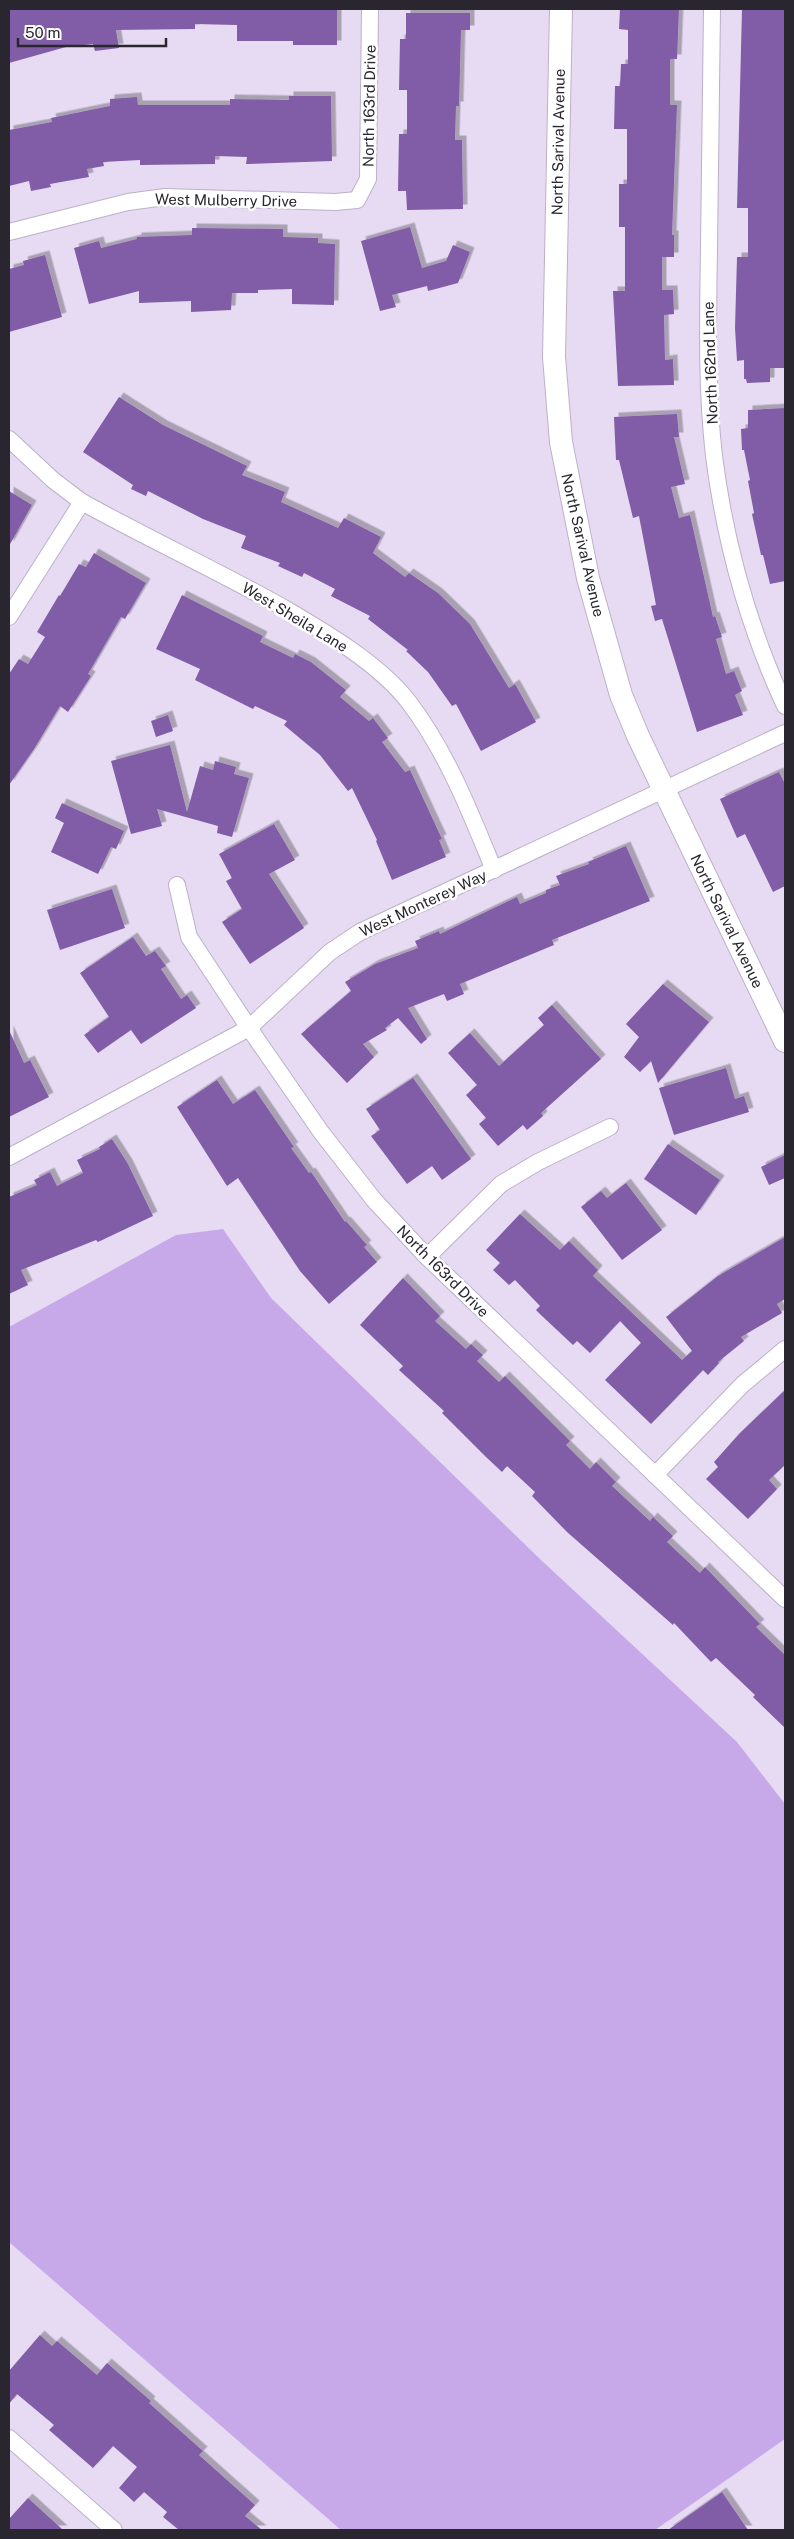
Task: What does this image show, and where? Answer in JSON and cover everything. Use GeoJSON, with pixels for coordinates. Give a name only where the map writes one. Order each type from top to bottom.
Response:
{"type":"FeatureCollection","features":[{"type":"Feature","properties":{"kind":"street","name":"North 163rd Drive"},"geometry":{"type":"LineString","coordinates":[[357,200],[368,180],[370,9]]}},
{"type":"Feature","properties":{"kind":"street","name":"North Sarival Avenue"},"geometry":{"type":"LineString","coordinates":[[561,9],[554,358],[561,442],[588,578],[619,686],[638,736],[663,792],[785,1042]]}},
{"type":"Feature","properties":{"kind":"street","name":"North 162nd Lane"},"geometry":{"type":"LineString","coordinates":[[712,9],[708,344],[714,456],[738,576],[764,658],[785,706]]}},
{"type":"Feature","properties":{"kind":"street","name":"West Mulberry Drive"},"geometry":{"type":"LineString","coordinates":[[9,232],[128,202],[165,197],[334,202],[357,200]]}},
{"type":"Feature","properties":{"kind":"street","name":"West Sheila Lane"},"geometry":{"type":"LineString","coordinates":[[9,439],[53,480],[82,502],[303,619],[357,655],[384,678],[407,700],[447,763],[494,870]]}},
{"type":"Feature","properties":{"kind":"street"},"geometry":{"type":"LineString","coordinates":[[9,617],[82,502]]}},
{"type":"Feature","properties":{"kind":"street","name":"West Monterey Way"},"geometry":{"type":"LineString","coordinates":[[9,1157],[249,1028],[330,952],[360,932],[663,792],[785,733]]}},
{"type":"Feature","properties":{"kind":"street","name":"North 163rd Drive"},"geometry":{"type":"LineString","coordinates":[[177,885],[189,937],[321,1132],[374,1200],[427,1257],[785,1600]]}},
{"type":"Feature","properties":{"kind":"street"},"geometry":{"type":"LineString","coordinates":[[427,1257],[501,1184],[538,1162],[610,1127]]}},
{"type":"Feature","properties":{"kind":"street"},"geometry":{"type":"LineString","coordinates":[[655,1475],[742,1385],[785,1349]]}},
{"type":"Feature","properties":{"kind":"street"},"geometry":{"type":"LineString","coordinates":[[9,2438],[114,2530]]}},
{"type":"Feature","properties":{"kind":"shaded area"},"geometry":{"type":"Polygon","coordinates":[[[223,1229],[271,1298],[541,1560],[737,1742],[785,1804],[785,2439],[655,2530],[341,2530],[9,2242],[9,1327],[176,1235],[223,1229]]]}},
{"type":"Feature","properties":{"kind":"building"},"geometry":{"type":"Polygon","coordinates":[[[9,9],[337,9],[337,45],[293,45],[293,41],[237,41],[237,25],[195,24],[195,29],[116,30],[119,48],[95,51],[93,44],[66,47],[9,63],[9,9]]]}},
{"type":"Feature","properties":{"kind":"building"},"geometry":{"type":"Polygon","coordinates":[[[620,9],[679,9],[677,59],[670,59],[670,105],[677,105],[672,235],[674,235],[674,257],[662,257],[662,290],[673,290],[674,314],[664,315],[665,360],[673,359],[674,385],[618,386],[613,291],[625,291],[625,227],[619,227],[619,184],[627,184],[627,129],[614,129],[615,86],[620,86],[621,64],[628,64],[628,30],[619,29],[620,9]]]}},
{"type":"Feature","properties":{"kind":"building"},"geometry":{"type":"Polygon","coordinates":[[[742,9],[785,9],[785,368],[770,368],[770,382],[747,383],[746,379],[744,379],[744,360],[737,361],[735,328],[737,257],[748,257],[748,208],[737,208],[742,9]]]}},
{"type":"Feature","properties":{"kind":"building"},"geometry":{"type":"Polygon","coordinates":[[[406,13],[470,13],[470,30],[461,30],[459,106],[456,106],[455,140],[462,140],[463,209],[407,210],[406,191],[398,191],[399,134],[407,134],[407,90],[399,90],[400,39],[406,39],[406,13]]]}},
{"type":"Feature","properties":{"kind":"building"},"geometry":{"type":"Polygon","coordinates":[[[289,96],[331,96],[332,161],[246,164],[247,157],[215,156],[215,164],[140,165],[140,160],[103,162],[104,166],[87,169],[89,177],[50,184],[51,187],[31,191],[29,181],[9,186],[9,130],[52,122],[51,118],[110,106],[110,99],[137,97],[138,105],[230,105],[230,99],[289,100],[289,96]]]}},
{"type":"Feature","properties":{"kind":"building"},"geometry":{"type":"Polygon","coordinates":[[[410,227],[422,268],[446,261],[453,245],[470,252],[458,283],[428,291],[427,286],[392,295],[396,307],[380,311],[361,241],[410,227]]]}},
{"type":"Feature","properties":{"kind":"building"},"geometry":{"type":"Polygon","coordinates":[[[192,228],[283,229],[283,237],[318,238],[318,243],[335,244],[334,305],[292,304],[292,289],[258,290],[258,293],[232,293],[231,310],[191,312],[191,301],[139,303],[139,291],[89,304],[74,248],[99,241],[101,248],[137,239],[137,237],[192,235],[192,228]]]}},
{"type":"Feature","properties":{"kind":"building"},"geometry":{"type":"Polygon","coordinates":[[[45,255],[62,317],[9,332],[9,269],[24,265],[23,261],[45,255]]]}},
{"type":"Feature","properties":{"kind":"building"},"geometry":{"type":"Polygon","coordinates":[[[119,397],[163,425],[247,466],[242,475],[285,492],[281,502],[338,528],[344,518],[381,537],[373,553],[405,577],[409,573],[438,593],[470,624],[509,688],[515,684],[536,722],[481,751],[456,704],[452,706],[428,672],[406,651],[408,650],[368,619],[370,616],[331,596],[335,589],[304,573],[302,577],[278,566],[280,563],[241,548],[246,536],[203,519],[148,491],[146,496],[131,489],[133,485],[83,452],[119,397]]]}},
{"type":"Feature","properties":{"kind":"building"},"geometry":{"type":"Polygon","coordinates":[[[785,408],[785,581],[770,584],[752,514],[754,513],[748,481],[750,480],[744,450],[742,450],[741,429],[748,428],[748,410],[785,408]]]}},
{"type":"Feature","properties":{"kind":"building"},"geometry":{"type":"Polygon","coordinates":[[[677,414],[679,437],[674,437],[685,484],[671,487],[679,518],[690,515],[713,617],[715,616],[722,637],[716,639],[726,674],[734,671],[742,691],[735,695],[743,715],[697,732],[662,619],[655,621],[651,606],[656,605],[639,516],[633,518],[619,460],[616,460],[614,417],[677,414]]]}},
{"type":"Feature","properties":{"kind":"building"},"geometry":{"type":"Polygon","coordinates":[[[9,491],[32,505],[9,546],[9,491]]]}},
{"type":"Feature","properties":{"kind":"building"},"geometry":{"type":"Polygon","coordinates":[[[94,553],[146,583],[125,619],[121,617],[88,674],[91,676],[68,712],[60,706],[9,785],[9,674],[19,659],[28,664],[45,637],[37,632],[59,595],[79,564],[86,567],[94,553]]]}},
{"type":"Feature","properties":{"kind":"building"},"geometry":{"type":"Polygon","coordinates":[[[182,595],[263,636],[260,642],[293,658],[295,654],[311,662],[346,690],[340,697],[369,721],[373,718],[388,738],[382,742],[405,772],[410,770],[442,839],[439,840],[446,857],[392,880],[377,840],[352,788],[348,791],[320,755],[284,725],[287,721],[255,706],[253,709],[195,680],[200,669],[156,649],[182,595]]]}},
{"type":"Feature","properties":{"kind":"building"},"geometry":{"type":"Polygon","coordinates":[[[168,715],[173,731],[156,737],[151,721],[168,715]]]}},
{"type":"Feature","properties":{"kind":"building"},"geometry":{"type":"Polygon","coordinates":[[[170,745],[187,812],[200,766],[213,770],[215,761],[236,767],[234,774],[249,778],[232,837],[217,833],[218,826],[157,809],[162,826],[131,834],[111,761],[170,745]]]}},
{"type":"Feature","properties":{"kind":"building"},"geometry":{"type":"Polygon","coordinates":[[[779,772],[785,784],[785,886],[773,892],[745,834],[737,838],[720,799],[779,772]]]}},
{"type":"Feature","properties":{"kind":"building"},"geometry":{"type":"Polygon","coordinates":[[[62,803],[124,831],[116,849],[111,847],[98,874],[51,852],[64,823],[55,818],[62,803]]]}},
{"type":"Feature","properties":{"kind":"building"},"geometry":{"type":"Polygon","coordinates":[[[274,824],[295,860],[269,874],[304,928],[250,964],[222,922],[242,909],[226,881],[232,878],[219,854],[274,824]]]}},
{"type":"Feature","properties":{"kind":"building"},"geometry":{"type":"Polygon","coordinates":[[[626,846],[650,901],[552,940],[554,945],[460,984],[464,994],[447,1001],[444,994],[408,1008],[427,1039],[421,1044],[398,1018],[385,1028],[387,1030],[363,1044],[374,1057],[347,1083],[301,1034],[351,991],[345,982],[375,964],[418,948],[415,941],[439,931],[440,934],[517,897],[520,904],[546,893],[546,890],[560,885],[556,876],[589,864],[588,862],[626,846]]]}},
{"type":"Feature","properties":{"kind":"building"},"geometry":{"type":"Polygon","coordinates":[[[112,889],[125,928],[60,950],[47,910],[112,889]]]}},
{"type":"Feature","properties":{"kind":"building"},"geometry":{"type":"Polygon","coordinates":[[[133,937],[146,956],[155,951],[166,966],[161,969],[181,999],[187,995],[196,1008],[141,1044],[131,1030],[98,1053],[84,1035],[109,1017],[80,973],[133,937]]]}},
{"type":"Feature","properties":{"kind":"building"},"geometry":{"type":"Polygon","coordinates":[[[663,984],[709,1022],[658,1083],[651,1061],[640,1072],[624,1057],[639,1037],[626,1024],[663,984]]]}},
{"type":"Feature","properties":{"kind":"building"},"geometry":{"type":"Polygon","coordinates":[[[552,1005],[601,1059],[541,1113],[543,1116],[527,1130],[523,1125],[498,1146],[479,1124],[486,1118],[466,1095],[477,1085],[448,1053],[470,1033],[499,1066],[544,1025],[538,1018],[552,1005]]]}},
{"type":"Feature","properties":{"kind":"building"},"geometry":{"type":"Polygon","coordinates":[[[9,1030],[24,1063],[30,1060],[49,1097],[9,1117],[9,1030]]]}},
{"type":"Feature","properties":{"kind":"building"},"geometry":{"type":"Polygon","coordinates":[[[726,1068],[735,1099],[744,1096],[749,1112],[674,1135],[659,1088],[726,1068]]]}},
{"type":"Feature","properties":{"kind":"building"},"geometry":{"type":"Polygon","coordinates":[[[413,1078],[471,1159],[442,1180],[432,1166],[407,1184],[371,1136],[380,1130],[366,1109],[413,1078]]]}},
{"type":"Feature","properties":{"kind":"building"},"geometry":{"type":"Polygon","coordinates":[[[217,1080],[233,1104],[255,1090],[294,1147],[291,1148],[309,1173],[311,1172],[345,1222],[367,1245],[364,1247],[377,1262],[329,1304],[300,1271],[238,1178],[227,1186],[177,1107],[217,1080]]]}},
{"type":"Feature","properties":{"kind":"building"},"geometry":{"type":"Polygon","coordinates":[[[112,1139],[128,1164],[153,1216],[98,1242],[96,1240],[21,1270],[28,1285],[9,1294],[9,1197],[37,1185],[34,1180],[50,1172],[57,1186],[83,1173],[77,1160],[100,1149],[99,1147],[112,1139]]]}},
{"type":"Feature","properties":{"kind":"building"},"geometry":{"type":"Polygon","coordinates":[[[668,1144],[720,1180],[696,1215],[644,1179],[668,1144]]]}},
{"type":"Feature","properties":{"kind":"building"},"geometry":{"type":"Polygon","coordinates":[[[785,1155],[785,1178],[769,1185],[761,1167],[785,1155]]]}},
{"type":"Feature","properties":{"kind":"building"},"geometry":{"type":"Polygon","coordinates":[[[626,1183],[662,1230],[622,1260],[581,1207],[601,1191],[607,1198],[626,1183]]]}},
{"type":"Feature","properties":{"kind":"building"},"geometry":{"type":"Polygon","coordinates":[[[520,1214],[560,1250],[569,1241],[598,1270],[593,1276],[682,1360],[692,1351],[666,1317],[718,1276],[785,1237],[785,1299],[777,1304],[782,1313],[741,1337],[744,1341],[718,1362],[708,1375],[703,1370],[651,1424],[605,1380],[641,1343],[620,1321],[590,1353],[577,1341],[573,1345],[542,1316],[536,1310],[540,1306],[515,1280],[509,1285],[493,1270],[500,1263],[486,1250],[520,1214]]]}},
{"type":"Feature","properties":{"kind":"building"},"geometry":{"type":"Polygon","coordinates":[[[403,1278],[440,1316],[435,1321],[466,1349],[471,1344],[483,1355],[477,1361],[499,1382],[505,1376],[570,1441],[566,1445],[590,1469],[596,1462],[616,1482],[612,1486],[650,1521],[653,1517],[673,1536],[667,1542],[700,1573],[705,1567],[760,1624],[756,1627],[785,1655],[785,1728],[753,1697],[755,1695],[716,1658],[711,1662],[674,1623],[673,1625],[567,1532],[532,1496],[535,1492],[507,1466],[502,1472],[486,1457],[442,1413],[444,1411],[399,1370],[403,1366],[360,1325],[403,1278]]]}},
{"type":"Feature","properties":{"kind":"building"},"geometry":{"type":"Polygon","coordinates":[[[785,1390],[785,1465],[769,1480],[777,1489],[748,1519],[706,1479],[718,1467],[714,1462],[739,1434],[785,1390]]]}},
{"type":"Feature","properties":{"kind":"building"},"geometry":{"type":"Polygon","coordinates":[[[40,2335],[52,2346],[57,2341],[97,2375],[107,2363],[151,2401],[149,2403],[203,2451],[199,2455],[255,2505],[245,2516],[262,2530],[179,2530],[163,2517],[167,2512],[144,2492],[134,2502],[119,2488],[137,2467],[113,2446],[93,2468],[49,2430],[54,2425],[17,2394],[9,2404],[9,2371],[40,2335]]]}},
{"type":"Feature","properties":{"kind":"building"},"geometry":{"type":"Polygon","coordinates":[[[722,2492],[748,2530],[668,2530],[722,2492]]]}},
{"type":"Feature","properties":{"kind":"building"},"geometry":{"type":"Polygon","coordinates":[[[28,2498],[63,2530],[9,2530],[9,2519],[28,2498]]]}}]}
